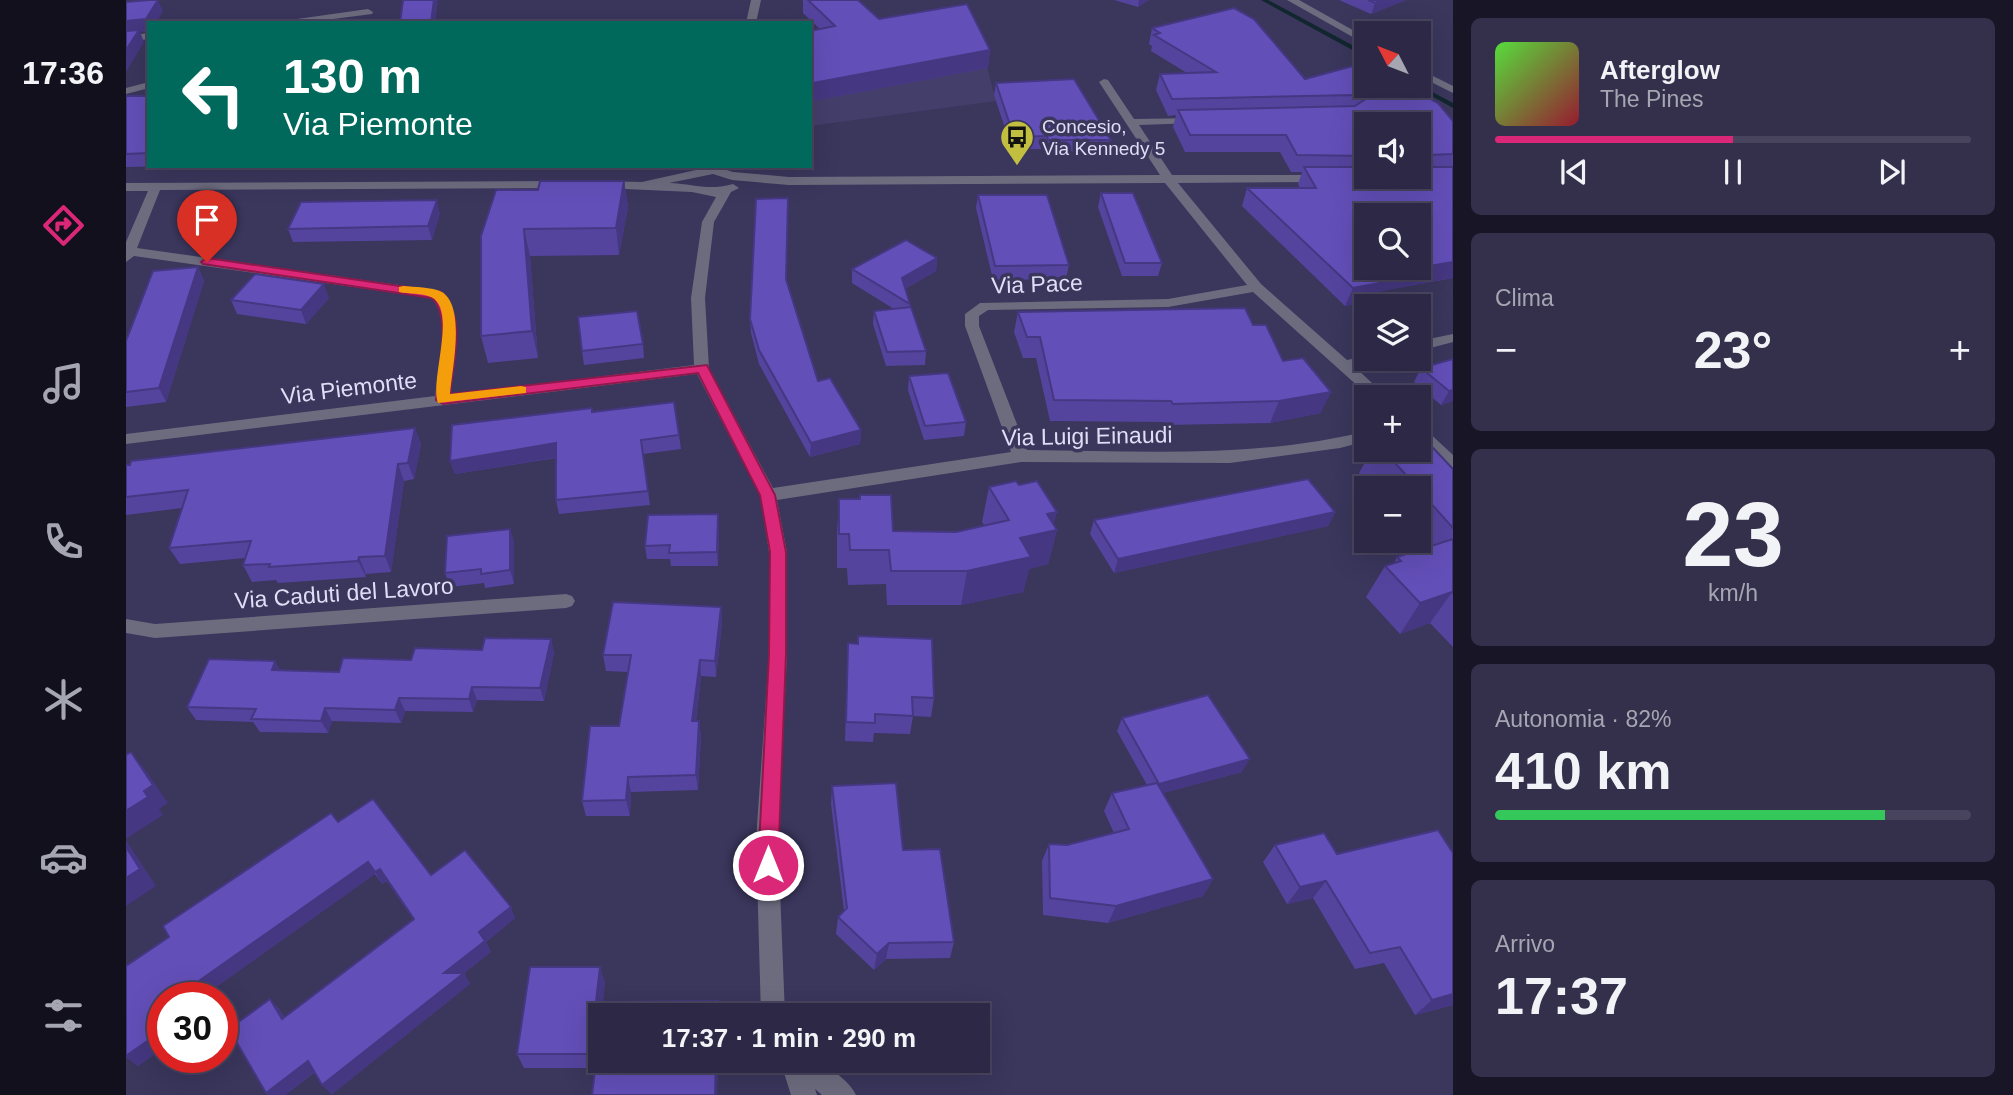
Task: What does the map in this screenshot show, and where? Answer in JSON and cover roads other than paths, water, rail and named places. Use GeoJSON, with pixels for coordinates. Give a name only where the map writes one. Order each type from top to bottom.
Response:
{"type":"FeatureCollection","features":[{"type":"Feature","properties":{"kind":"street"},"geometry":{"type":"LineString","coordinates":[[311,21],[367,18],[371,0]]}},
{"type":"Feature","properties":{"kind":"street"},"geometry":{"type":"LineString","coordinates":[[751,21],[756,0]]}},
{"type":"Feature","properties":{"kind":"street"},"geometry":{"type":"LineString","coordinates":[[1292,0],[1354,35]]}},
{"type":"Feature","properties":{"kind":"street"},"geometry":{"type":"LineString","coordinates":[[126,39],[147,36]]}},
{"type":"Feature","properties":{"kind":"street"},"geometry":{"type":"LineString","coordinates":[[1432,79],[1453,90]]}},
{"type":"Feature","properties":{"kind":"street"},"geometry":{"type":"LineString","coordinates":[[1104,82],[1134,121],[1169,180],[1256,287],[1365,385]]}},
{"type":"Feature","properties":{"kind":"street"},"geometry":{"type":"LineString","coordinates":[[126,91],[147,86]]}},
{"type":"Feature","properties":{"kind":"street"},"geometry":{"type":"LineString","coordinates":[[1134,121],[1214,120]]}},
{"type":"Feature","properties":{"kind":"street"},"geometry":{"type":"LineString","coordinates":[[592,184],[647,184],[713,178],[789,181],[1331,178]]}},
{"type":"Feature","properties":{"kind":"street"},"geometry":{"type":"LineString","coordinates":[[712,194],[713,178]]}},
{"type":"Feature","properties":{"kind":"street"},"geometry":{"type":"LineString","coordinates":[[713,178],[698,298],[702,369],[768,495],[778,552],[778,654],[767,840],[773,1003]]}},
{"type":"Feature","properties":{"kind":"street"},"geometry":{"type":"LineString","coordinates":[[708,222],[713,178]]}},
{"type":"Feature","properties":{"kind":"street"},"geometry":{"type":"LineString","coordinates":[[126,187],[328,180],[578,184]]}},
{"type":"Feature","properties":{"kind":"street"},"geometry":{"type":"LineString","coordinates":[[156,186],[128,255],[436,294],[446,303],[450,320],[443,400]]}},
{"type":"Feature","properties":{"kind":"street","name":"Via Pace"},"geometry":{"type":"LineString","coordinates":[[1021,456],[972,326],[972,314],[985,306],[1168,303],[1256,287]]}},
{"type":"Feature","properties":{"kind":"street"},"geometry":{"type":"LineString","coordinates":[[1431,343],[1453,338]]}},
{"type":"Feature","properties":{"kind":"street"},"geometry":{"type":"LineString","coordinates":[[1344,366],[1354,364]]}},
{"type":"Feature","properties":{"kind":"street","name":"Via Piemonte"},"geometry":{"type":"LineString","coordinates":[[126,439],[702,369]]}},
{"type":"Feature","properties":{"kind":"street","name":"Via Luigi Einaudi"},"geometry":{"type":"LineString","coordinates":[[768,495],[1021,456],[1230,457],[1354,439]]}},
{"type":"Feature","properties":{"kind":"street"},"geometry":{"type":"LineString","coordinates":[[1431,444],[1453,464]]}},
{"type":"Feature","properties":{"kind":"street","name":"Via Caduti del Lavoro"},"geometry":{"type":"LineString","coordinates":[[126,626],[155,631],[566,601]]}},
{"type":"Feature","properties":{"kind":"street"},"geometry":{"type":"LineString","coordinates":[[797,1073],[804,1095]]}},
{"type":"Feature","properties":{"kind":"street"},"geometry":{"type":"LineString","coordinates":[[811,1073],[843,1095]]}},
{"type":"Feature","properties":{"kind":"waterway"},"geometry":{"type":"LineString","coordinates":[[1264,0],[1354,49]]}},
{"type":"Feature","properties":{"kind":"waterway"},"geometry":{"type":"LineString","coordinates":[[1432,94],[1453,106]]}},
{"type":"Feature","properties":{"kind":"place","name":"Concesio, Via Kennedy 5"},"geometry":{"type":"Point","coordinates":[1017,167]}}]}
